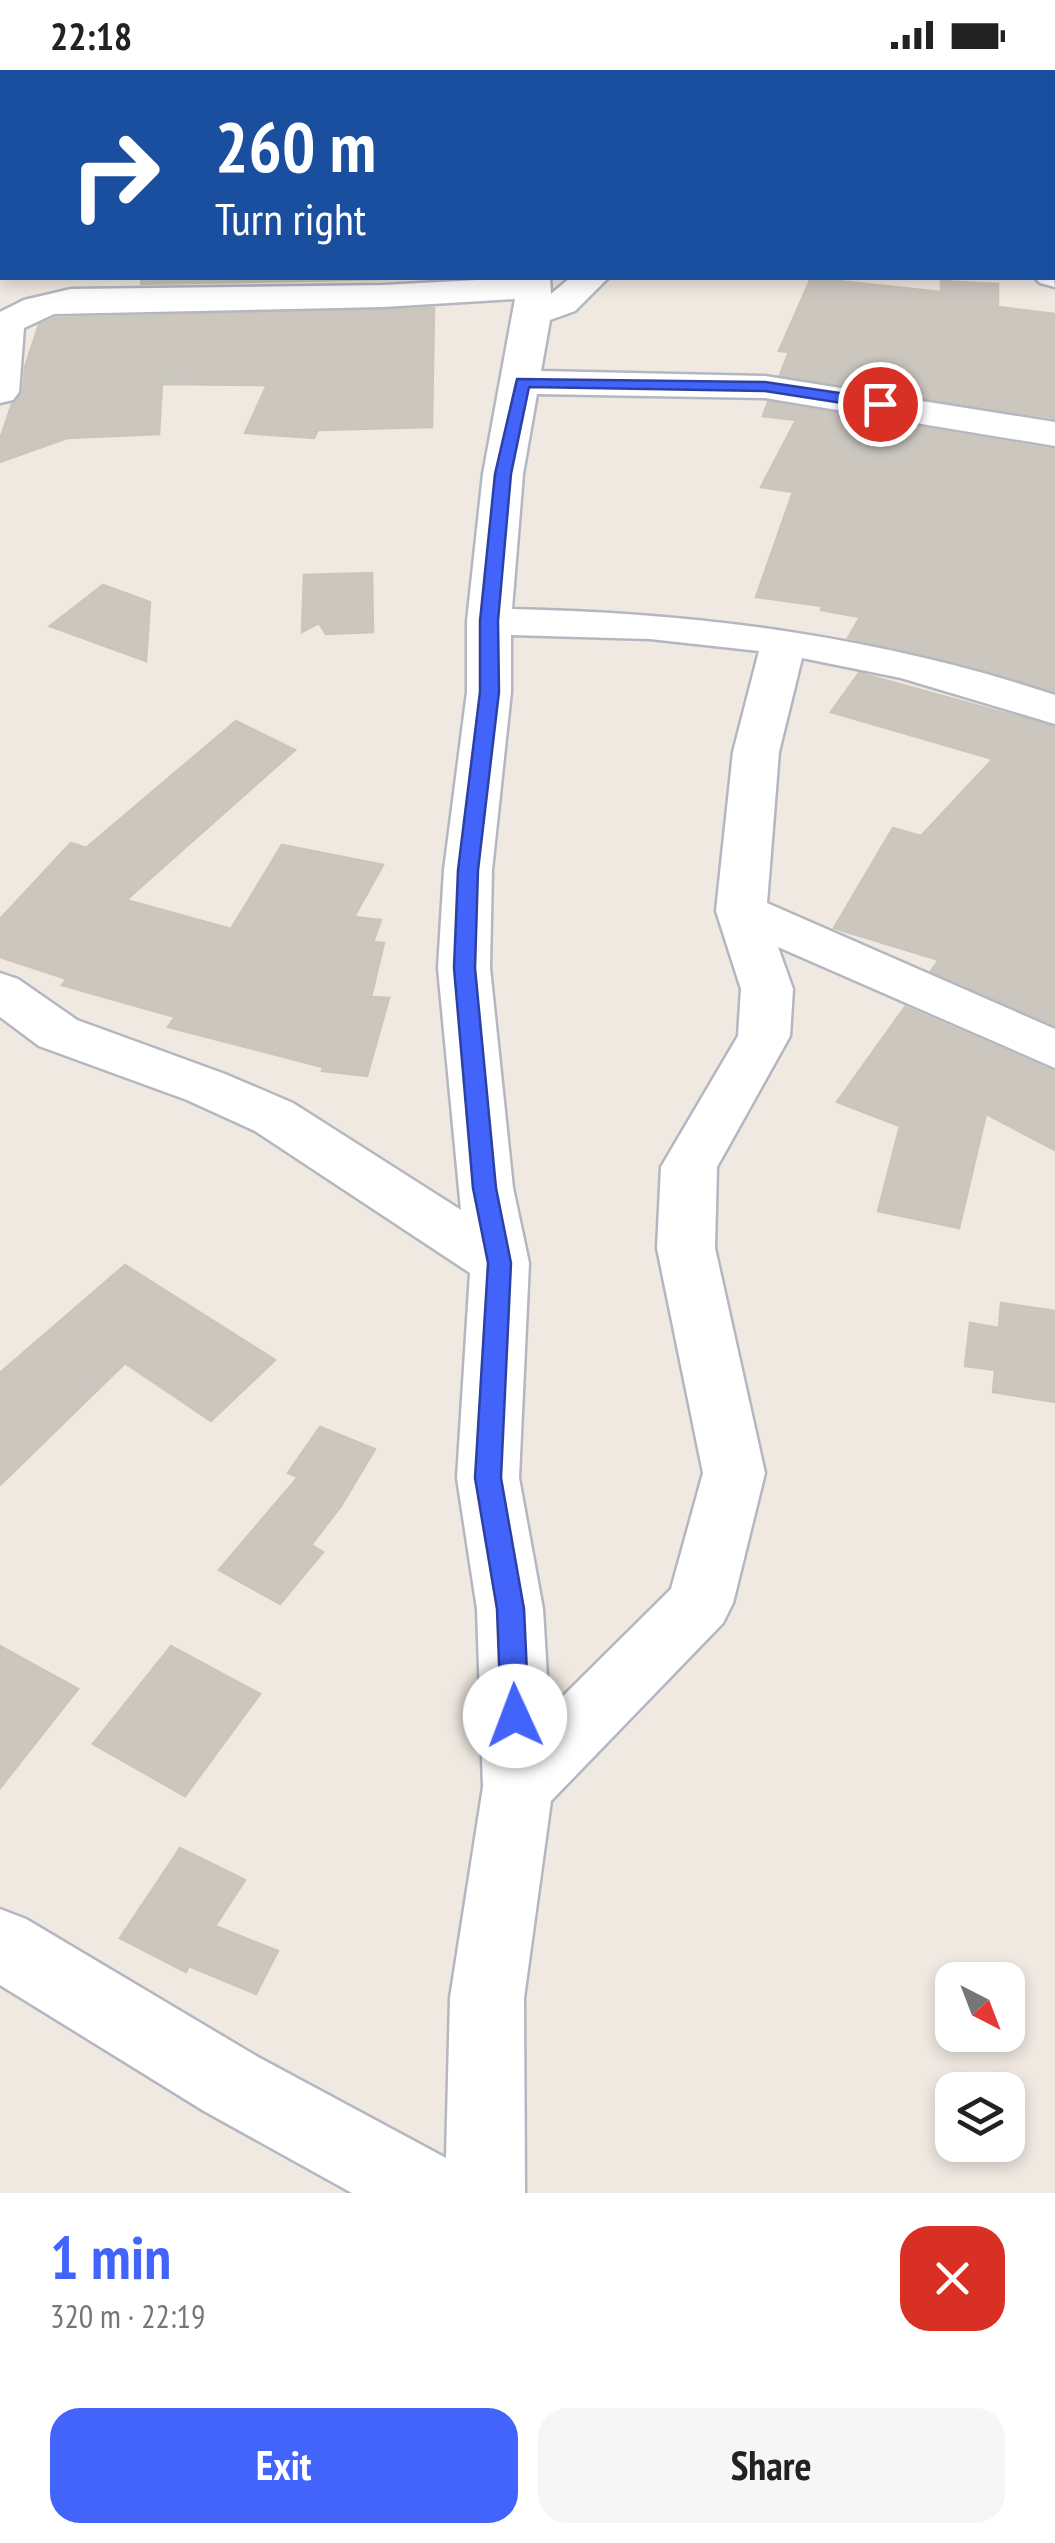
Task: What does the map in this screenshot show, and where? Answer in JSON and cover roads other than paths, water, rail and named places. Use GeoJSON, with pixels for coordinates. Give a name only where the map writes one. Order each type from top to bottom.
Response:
{"type":"FeatureCollection","features":[{"type":"Feature","properties":{"kind":"street"},"geometry":{"type":"LineString","coordinates":[[0,392],[6,324],[24,310],[40,305],[71,300],[533,293],[562,303],[588,280]]}},
{"type":"Feature","properties":{"kind":"street"},"geometry":{"type":"LineString","coordinates":[[485,2193],[488,1998],[518,1787],[510,1609],[488,1478],[500,1263],[485,1188],[464,968],[468,870],[490,692],[489,621],[503,474],[522,382],[533,293]]}},
{"type":"Feature","properties":{"kind":"street"},"geometry":{"type":"LineString","coordinates":[[522,382],[765,386],[1055,434]]}},
{"type":"Feature","properties":{"kind":"street"},"geometry":{"type":"LineString","coordinates":[[489,621],[648,626],[784,641],[972,681],[1055,710]]}},
{"type":"Feature","properties":{"kind":"street"},"geometry":{"type":"LineString","coordinates":[[518,1787],[700,1603],[734,1473],[686,1248],[689,1167],[764,1036],[767,989],[741,910],[756,752],[784,641]]}},
{"type":"Feature","properties":{"kind":"street"},"geometry":{"type":"LineString","coordinates":[[741,910],[1055,1050]]}},
{"type":"Feature","properties":{"kind":"street"},"geometry":{"type":"LineString","coordinates":[[0,991],[58,1033],[206,1087],[274,1117],[500,1263]]}},
{"type":"Feature","properties":{"kind":"street"},"geometry":{"type":"LineString","coordinates":[[0,1944],[232,2084],[431,2193]]}}]}
